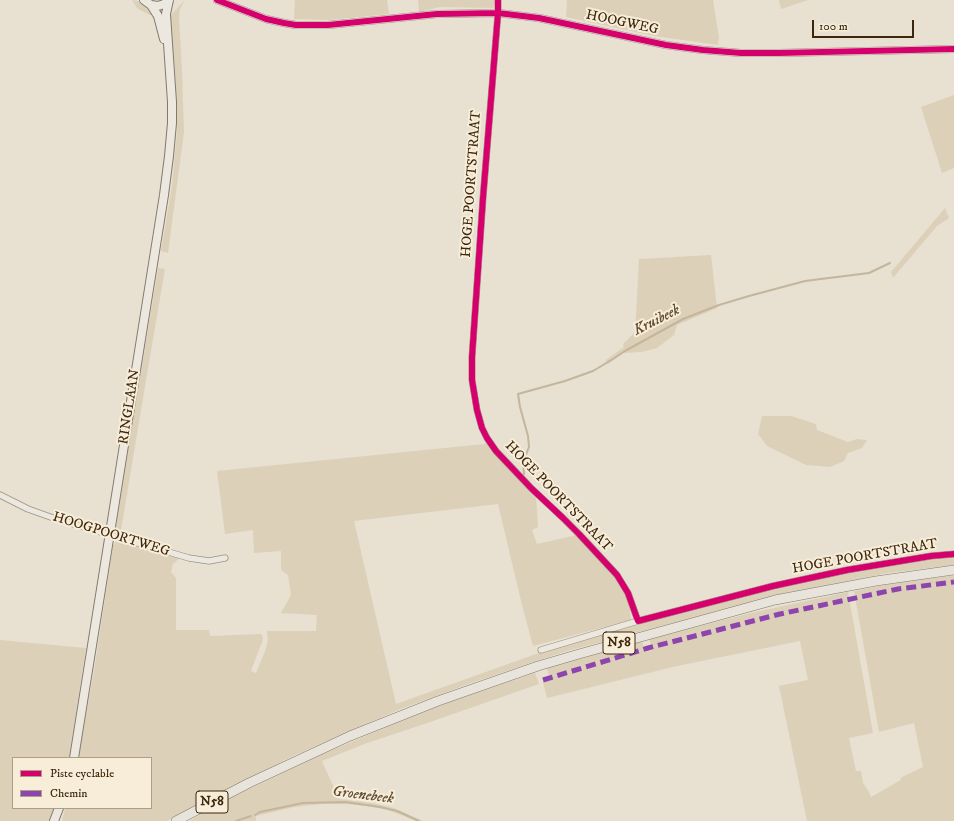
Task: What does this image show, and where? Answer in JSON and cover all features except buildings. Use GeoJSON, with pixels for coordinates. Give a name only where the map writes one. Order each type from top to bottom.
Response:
{"type":"FeatureCollection","features":[{"type":"Feature","properties":{"kind":"main road","name":"RINGLAAN"},"geometry":{"type":"LineString","coordinates":[[146,2],[158,6],[169,0]]}},
{"type":"Feature","properties":{"kind":"main road","name":"RINGLAAN"},"geometry":{"type":"LineString","coordinates":[[74,757],[169,156],[172,109],[166,14],[169,0]]}},
{"type":"Feature","properties":{"kind":"main road","name":"RINGLAAN"},"geometry":{"type":"LineString","coordinates":[[146,2],[158,16],[169,55]]}},
{"type":"Feature","properties":{"kind":"main road","name":"N58"},"geometry":{"type":"LineString","coordinates":[[176,821],[249,783],[350,736],[438,701],[538,666],[775,600],[876,581],[954,570]]}},
{"type":"Feature","properties":{"kind":"main road"},"geometry":{"type":"LineString","coordinates":[[54,821],[59,809]]}},
{"type":"Feature","properties":{"kind":"main road"},"geometry":{"type":"LineString","coordinates":[[60,821],[64,809]]}},
{"type":"Feature","properties":{"kind":"street","name":"HOOGWEG"},"geometry":{"type":"LineString","coordinates":[[217,0],[257,16],[296,25],[328,25],[437,14],[498,13],[539,18],[666,45],[710,50],[779,53],[954,49]]}},
{"type":"Feature","properties":{"kind":"street","name":"HOGE POORTSTRAAT"},"geometry":{"type":"LineString","coordinates":[[498,0],[482,198],[472,349],[472,380],[477,410],[482,428],[496,451],[531,488],[579,534],[617,575],[628,593],[638,622]]}},
{"type":"Feature","properties":{"kind":"street","name":"HOOGPOORTWEG"},"geometry":{"type":"LineString","coordinates":[[0,495],[28,509],[56,519],[189,558],[208,561],[225,558]]}},
{"type":"Feature","properties":{"kind":"street","name":"HOGE POORTSTRAAT"},"geometry":{"type":"LineString","coordinates":[[541,650],[773,586],[847,570],[931,556],[954,554]]}},
{"type":"Feature","properties":{"kind":"shaded area"},"geometry":{"type":"Polygon","coordinates":[[[132,0],[138,1],[154,15],[150,15],[137,8],[132,0]]]}},
{"type":"Feature","properties":{"kind":"shaded area"},"geometry":{"type":"Polygon","coordinates":[[[185,0],[180,9],[179,17],[184,132],[168,253],[161,251],[172,186],[177,132],[175,70],[170,16],[185,0]]]}},
{"type":"Feature","properties":{"kind":"shaded area"},"geometry":{"type":"Polygon","coordinates":[[[295,0],[387,0],[389,14],[330,20],[294,19],[295,0]]]}},
{"type":"Feature","properties":{"kind":"shaded area"},"geometry":{"type":"Polygon","coordinates":[[[418,0],[495,0],[495,3],[493,8],[440,7],[419,12],[418,0]]]}},
{"type":"Feature","properties":{"kind":"shaded area"},"geometry":{"type":"Polygon","coordinates":[[[567,0],[713,0],[719,37],[718,45],[654,36],[566,17],[567,0]]]}},
{"type":"Feature","properties":{"kind":"shaded area"},"geometry":{"type":"Polygon","coordinates":[[[779,0],[808,0],[781,9],[779,0]]]}},
{"type":"Feature","properties":{"kind":"shaded area"},"geometry":{"type":"Polygon","coordinates":[[[954,95],[954,168],[942,173],[921,107],[954,95]]]}},
{"type":"Feature","properties":{"kind":"shaded area"},"geometry":{"type":"Polygon","coordinates":[[[945,208],[949,218],[937,226],[893,278],[891,272],[945,208]]]}},
{"type":"Feature","properties":{"kind":"shaded area"},"geometry":{"type":"Polygon","coordinates":[[[711,255],[717,308],[677,325],[674,335],[657,348],[642,352],[623,353],[608,364],[606,360],[624,347],[623,344],[635,332],[639,259],[711,255]]]}},
{"type":"Feature","properties":{"kind":"shaded area"},"geometry":{"type":"Polygon","coordinates":[[[158,268],[165,269],[120,536],[115,532],[158,268]]]}},
{"type":"Feature","properties":{"kind":"shaded area"},"geometry":{"type":"Polygon","coordinates":[[[762,416],[791,416],[816,424],[817,430],[848,442],[857,439],[867,440],[862,448],[848,453],[844,461],[830,467],[806,465],[767,446],[758,434],[762,416]]]}},
{"type":"Feature","properties":{"kind":"shaded area"},"geometry":{"type":"Polygon","coordinates":[[[487,442],[525,487],[536,496],[538,527],[532,530],[537,544],[577,535],[620,582],[629,601],[631,620],[533,646],[498,504],[354,521],[396,704],[536,654],[687,610],[790,584],[848,572],[954,556],[954,565],[888,573],[803,590],[567,651],[527,664],[398,710],[293,756],[167,821],[62,821],[65,809],[152,809],[152,757],[78,757],[94,671],[113,545],[116,542],[123,541],[180,558],[173,564],[171,572],[176,578],[176,630],[209,630],[210,636],[261,634],[263,637],[262,642],[251,671],[256,673],[268,640],[267,631],[316,631],[317,615],[281,613],[291,595],[288,575],[281,570],[281,551],[254,553],[253,530],[225,534],[217,471],[484,444],[487,442]]]}},
{"type":"Feature","properties":{"kind":"shaded area"},"geometry":{"type":"Polygon","coordinates":[[[954,575],[954,821],[807,821],[779,686],[808,680],[800,641],[677,666],[547,698],[543,682],[550,680],[547,668],[642,641],[645,652],[653,650],[649,639],[751,613],[848,592],[873,733],[849,738],[856,771],[861,771],[863,783],[871,797],[901,780],[900,778],[923,767],[914,723],[879,732],[854,591],[890,584],[954,575]]]}},
{"type":"Feature","properties":{"kind":"shaded area"},"geometry":{"type":"Polygon","coordinates":[[[0,640],[86,648],[69,757],[12,757],[12,809],[56,809],[52,821],[0,821],[0,640]]]}},
{"type":"Feature","properties":{"kind":"shaded area"},"geometry":{"type":"Polygon","coordinates":[[[535,673],[539,684],[367,743],[322,761],[339,799],[372,803],[394,808],[423,821],[415,821],[388,810],[368,806],[321,804],[295,807],[256,816],[256,821],[189,821],[228,799],[323,754],[446,703],[535,673]]]}},
{"type":"Feature","properties":{"kind":"waterway","name":"Kruibeek"},"geometry":{"type":"LineString","coordinates":[[524,474],[523,462],[529,447],[528,436],[518,394],[565,381],[593,371],[625,351],[683,319],[719,305],[805,281],[869,273],[890,263]]}},
{"type":"Feature","properties":{"kind":"waterway","name":"Groenebeek"},"geometry":{"type":"LineString","coordinates":[[255,815],[260,812],[303,803],[345,802],[397,811],[419,821]]}},
{"type":"Feature","properties":{"kind":"waterway","name":"Groenebeek"},"geometry":{"type":"LineString","coordinates":[[236,821],[251,816]]}},
{"type":"Feature","properties":{"kind":"marked path"},"geometry":{"type":"LineString","coordinates":[[543,680],[648,648],[780,614],[898,589],[954,582]]}},
{"type":"Feature","properties":{"kind":"cycle path"},"geometry":{"type":"LineString","coordinates":[[217,0],[266,19],[296,25],[328,25],[437,14],[498,13],[539,18],[666,45],[703,50],[741,53],[779,53],[954,49]]}},
{"type":"Feature","properties":{"kind":"cycle path"},"geometry":{"type":"LineString","coordinates":[[498,0],[472,357],[472,380],[477,410],[482,428],[496,451],[531,488],[579,534],[617,575],[628,593],[638,621],[773,586],[847,570],[931,556],[954,554]]}}]}
